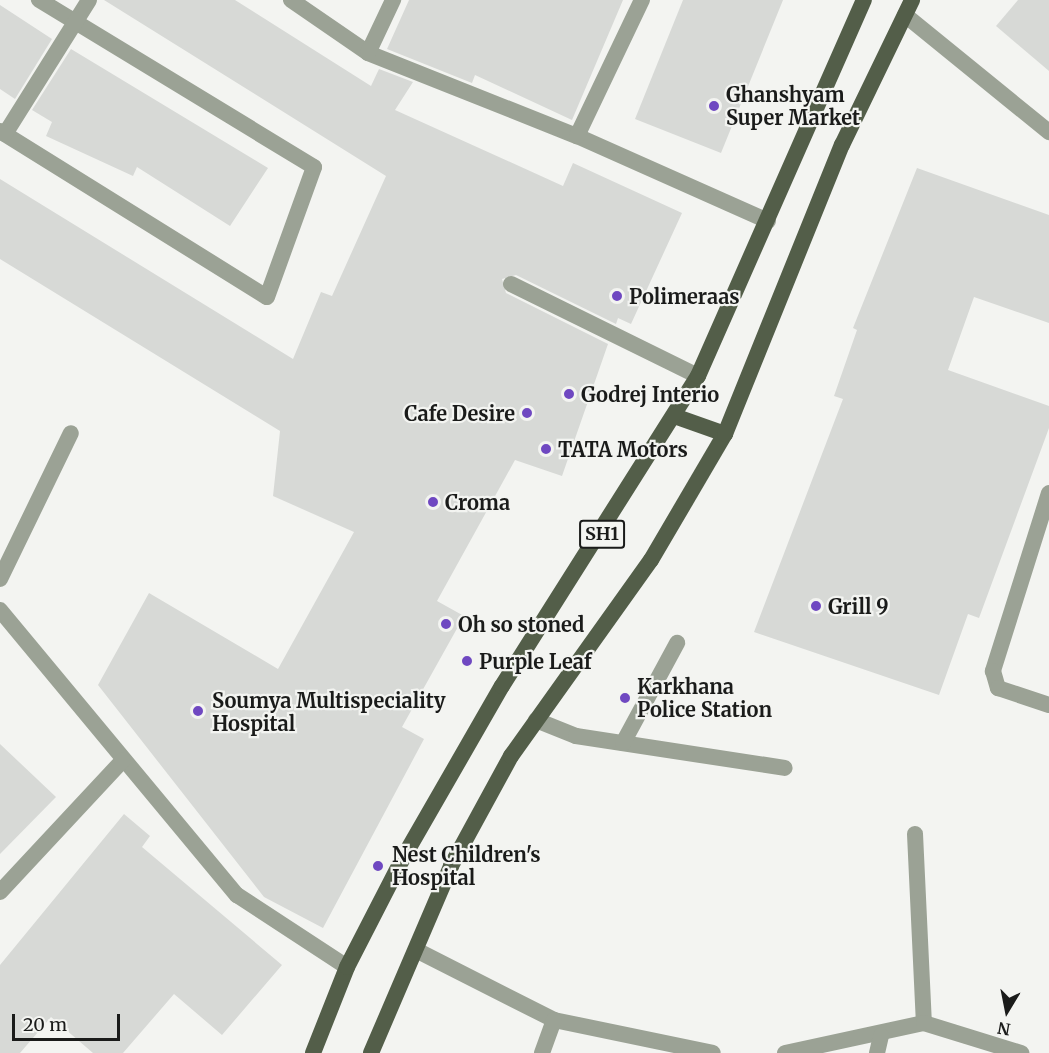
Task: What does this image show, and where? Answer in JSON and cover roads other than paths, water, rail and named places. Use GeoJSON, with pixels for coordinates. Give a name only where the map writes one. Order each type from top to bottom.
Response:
{"type":"FeatureCollection","features":[{"type":"Feature","properties":{"kind":"main road","name":"SH1"},"geometry":{"type":"LineString","coordinates":[[313,1053],[347,967],[502,686],[677,417],[768,221],[864,0]]}},
{"type":"Feature","properties":{"kind":"main road","name":"SH1"},"geometry":{"type":"LineString","coordinates":[[371,1053],[418,951],[451,866],[536,720],[651,560],[725,434],[842,145],[908,8]]}},
{"type":"Feature","properties":{"kind":"main road"},"geometry":{"type":"LineString","coordinates":[[677,417],[725,434]]}},
{"type":"Feature","properties":{"kind":"street"},"geometry":{"type":"LineString","coordinates":[[39,0],[74,23],[314,167],[267,297],[2,132],[74,23],[89,0]]}},
{"type":"Feature","properties":{"kind":"street"},"geometry":{"type":"LineString","coordinates":[[291,0],[368,53],[577,136],[768,221]]}},
{"type":"Feature","properties":{"kind":"street"},"geometry":{"type":"LineString","coordinates":[[368,53],[393,0]]}},
{"type":"Feature","properties":{"kind":"street"},"geometry":{"type":"LineString","coordinates":[[577,136],[642,0]]}},
{"type":"Feature","properties":{"kind":"street"},"geometry":{"type":"LineString","coordinates":[[908,8],[1049,132]]}},
{"type":"Feature","properties":{"kind":"street"},"geometry":{"type":"LineString","coordinates":[[511,284],[698,376]]}},
{"type":"Feature","properties":{"kind":"street"},"geometry":{"type":"LineString","coordinates":[[0,579],[71,433]]}},
{"type":"Feature","properties":{"kind":"street"},"geometry":{"type":"LineString","coordinates":[[1049,493],[993,671],[998,688],[1049,705]]}},
{"type":"Feature","properties":{"kind":"street"},"geometry":{"type":"LineString","coordinates":[[0,610],[237,895],[347,967]]}},
{"type":"Feature","properties":{"kind":"street"},"geometry":{"type":"LineString","coordinates":[[623,743],[678,643]]}},
{"type":"Feature","properties":{"kind":"street"},"geometry":{"type":"LineString","coordinates":[[536,720],[576,736],[785,768]]}},
{"type":"Feature","properties":{"kind":"street"},"geometry":{"type":"LineString","coordinates":[[0,892],[123,760]]}},
{"type":"Feature","properties":{"kind":"street"},"geometry":{"type":"LineString","coordinates":[[915,834],[924,1023]]}},
{"type":"Feature","properties":{"kind":"street"},"geometry":{"type":"LineString","coordinates":[[418,951],[554,1020],[713,1053]]}},
{"type":"Feature","properties":{"kind":"street"},"geometry":{"type":"LineString","coordinates":[[542,1053],[554,1020]]}},
{"type":"Feature","properties":{"kind":"street"},"geometry":{"type":"LineString","coordinates":[[785,1053],[881,1035],[924,1023],[1021,1053]]}},
{"type":"Feature","properties":{"kind":"street"},"geometry":{"type":"LineString","coordinates":[[878,1053],[881,1035]]}},
{"type":"Feature","properties":{"kind":"place","name":"Ghanshyam Super Market"},"geometry":{"type":"Point","coordinates":[714,106]}},
{"type":"Feature","properties":{"kind":"place","name":"Polimeraas"},"geometry":{"type":"Point","coordinates":[617,296]}},
{"type":"Feature","properties":{"kind":"place","name":"Godrej Interio"},"geometry":{"type":"Point","coordinates":[569,394]}},
{"type":"Feature","properties":{"kind":"place","name":"Cafe Desire"},"geometry":{"type":"Point","coordinates":[527,413]}},
{"type":"Feature","properties":{"kind":"place","name":"TATA Motors"},"geometry":{"type":"Point","coordinates":[546,449]}},
{"type":"Feature","properties":{"kind":"place","name":"Croma"},"geometry":{"type":"Point","coordinates":[433,502]}},
{"type":"Feature","properties":{"kind":"place","name":"Grill 9"},"geometry":{"type":"Point","coordinates":[816,606]}},
{"type":"Feature","properties":{"kind":"place","name":"Oh so stoned"},"geometry":{"type":"Point","coordinates":[446,624]}},
{"type":"Feature","properties":{"kind":"place","name":"Purple Leaf"},"geometry":{"type":"Point","coordinates":[467,661]}},
{"type":"Feature","properties":{"kind":"place","name":"Karkhana Police Station"},"geometry":{"type":"Point","coordinates":[625,698]}},
{"type":"Feature","properties":{"kind":"place","name":"Soumya Multispeciality Hospital"},"geometry":{"type":"Point","coordinates":[198,711]}},
{"type":"Feature","properties":{"kind":"place","name":"Nest Children's Hospital"},"geometry":{"type":"Point","coordinates":[378,866]}}]}
